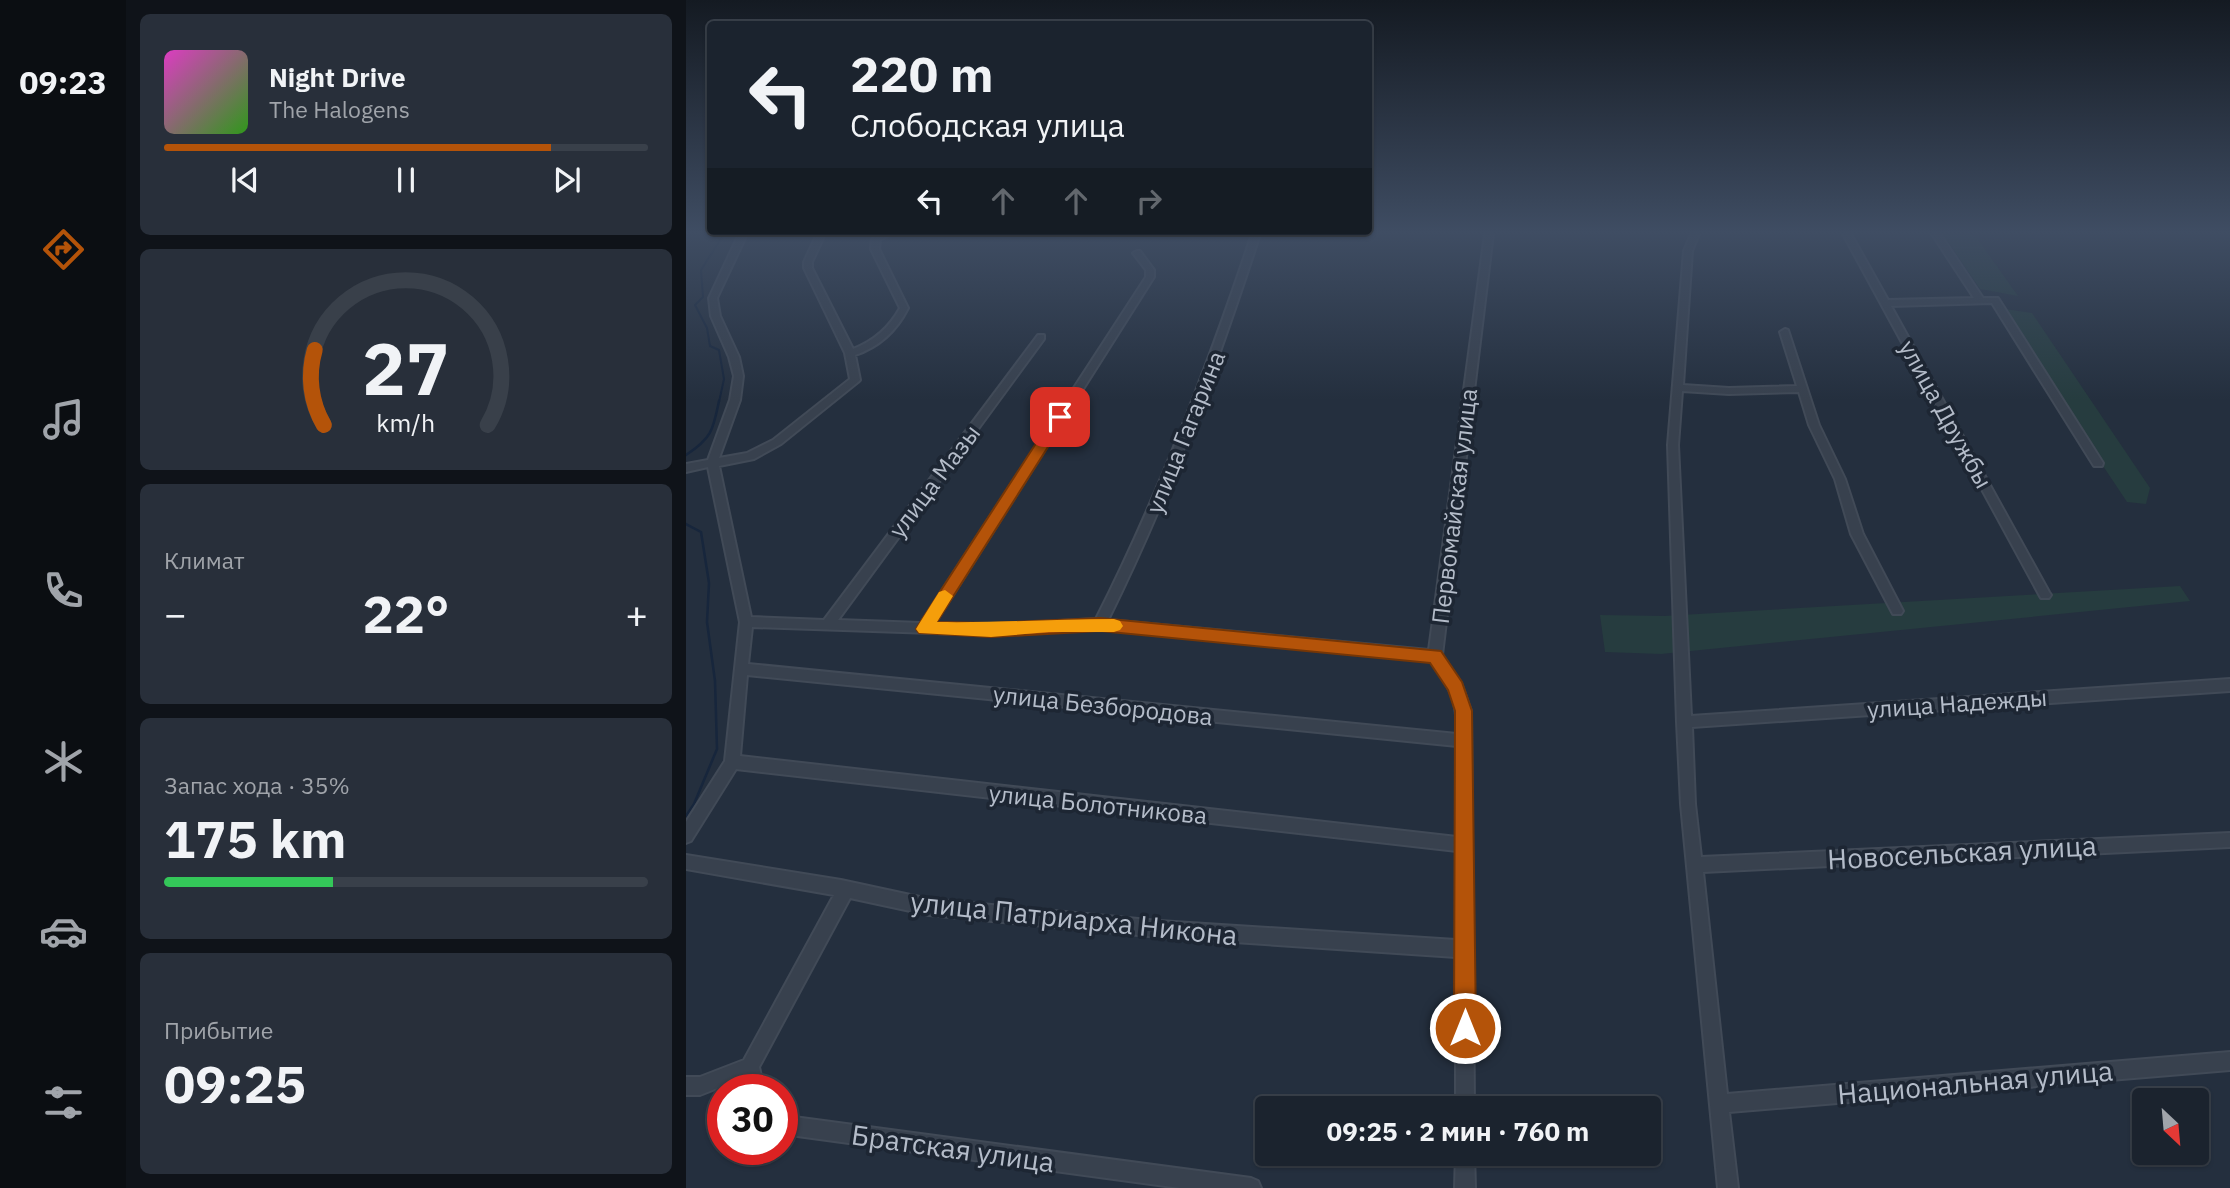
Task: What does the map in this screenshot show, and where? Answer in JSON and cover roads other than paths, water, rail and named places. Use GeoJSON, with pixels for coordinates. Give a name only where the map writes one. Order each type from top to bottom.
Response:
{"type":"FeatureCollection","features":[{"type":"Feature","properties":{"kind":"street"},"geometry":{"type":"LineString","coordinates":[[686,836],[732,762],[746,622],[713,464],[719,439],[736,395],[737,366],[713,310],[713,299],[717,289]]}},
{"type":"Feature","properties":{"kind":"street"},"geometry":{"type":"LineString","coordinates":[[686,468],[750,456],[777,442],[855,380],[850,353],[819,289]]}},
{"type":"Feature","properties":{"kind":"street"},"geometry":{"type":"LineString","coordinates":[[850,353],[858,352],[897,323],[904,308],[895,289]]}},
{"type":"Feature","properties":{"kind":"street"},"geometry":{"type":"LineString","coordinates":[[924,629],[1142,289]]}},
{"type":"Feature","properties":{"kind":"street","name":"улица Гагарина"},"geometry":{"type":"LineString","coordinates":[[1100,624],[1125,576],[1172,468],[1238,289]]}},
{"type":"Feature","properties":{"kind":"street","name":"Первомайская улица"},"geometry":{"type":"LineString","coordinates":[[1465,1096],[1464,711],[1456,687],[1435,656],[1482,289]]}},
{"type":"Feature","properties":{"kind":"street"},"geometry":{"type":"LineString","coordinates":[[1685,289],[1674,445],[1684,722],[1688,804],[1728,1188]]}},
{"type":"Feature","properties":{"kind":"street","name":"улица Дружбы"},"geometry":{"type":"LineString","coordinates":[[1878,289],[2045,595]]}},
{"type":"Feature","properties":{"kind":"street"},"geometry":{"type":"LineString","coordinates":[[1973,289],[1980,300]]}},
{"type":"Feature","properties":{"kind":"street"},"geometry":{"type":"LineString","coordinates":[[1885,303],[1995,300],[2098,463]]}},
{"type":"Feature","properties":{"kind":"street"},"geometry":{"type":"LineString","coordinates":[[1785,332],[1814,425],[1835,467],[1857,534],[1898,611]]}},
{"type":"Feature","properties":{"kind":"street","name":"улица Мазы"},"geometry":{"type":"LineString","coordinates":[[827,625],[1041,337]]}},
{"type":"Feature","properties":{"kind":"street"},"geometry":{"type":"LineString","coordinates":[[1678,388],[1729,391],[1803,388]]}},
{"type":"Feature","properties":{"kind":"street"},"geometry":{"type":"LineString","coordinates":[[746,622],[991,630],[1100,624],[1435,656]]}},
{"type":"Feature","properties":{"kind":"street","name":"улица Безбородова"},"geometry":{"type":"LineString","coordinates":[[742,668],[1464,741]]}},
{"type":"Feature","properties":{"kind":"street","name":"улица Надежды"},"geometry":{"type":"LineString","coordinates":[[1684,722],[2230,685]]}},
{"type":"Feature","properties":{"kind":"street","name":"улица Болотникова"},"geometry":{"type":"LineString","coordinates":[[732,762],[1464,845]]}},
{"type":"Feature","properties":{"kind":"street","name":"Новосельская улица"},"geometry":{"type":"LineString","coordinates":[[1694,865],[2230,840]]}},
{"type":"Feature","properties":{"kind":"street","name":"улица Патриарха Никона"},"geometry":{"type":"LineString","coordinates":[[686,862],[846,889],[929,907],[1159,929],[1465,949]]}},
{"type":"Feature","properties":{"kind":"street"},"geometry":{"type":"LineString","coordinates":[[686,1086],[700,1086],[750,1066],[846,889]]}},
{"type":"Feature","properties":{"kind":"street","name":"Национальная улица"},"geometry":{"type":"LineString","coordinates":[[1720,1104],[2230,1061]]}},
{"type":"Feature","properties":{"kind":"street"},"geometry":{"type":"LineString","coordinates":[[750,1066],[752,1074]]}},
{"type":"Feature","properties":{"kind":"street","name":"Братская улица"},"geometry":{"type":"LineString","coordinates":[[798,1127],[1251,1188]]}},
{"type":"Feature","properties":{"kind":"street"},"geometry":{"type":"LineString","coordinates":[[1465,1166],[1465,1188]]}},
{"type":"Feature","properties":{"kind":"waterway"},"geometry":{"type":"LineString","coordinates":[[702,289],[703,297],[695,305],[707,328],[710,346],[719,350],[724,379],[719,402]]}},
{"type":"Feature","properties":{"kind":"waterway"},"geometry":{"type":"LineString","coordinates":[[686,455],[710,432],[719,401]]}},
{"type":"Feature","properties":{"kind":"waterway"},"geometry":{"type":"LineString","coordinates":[[686,524],[701,532],[709,583],[707,622],[715,681],[717,749],[694,804],[686,816]]}}]}
